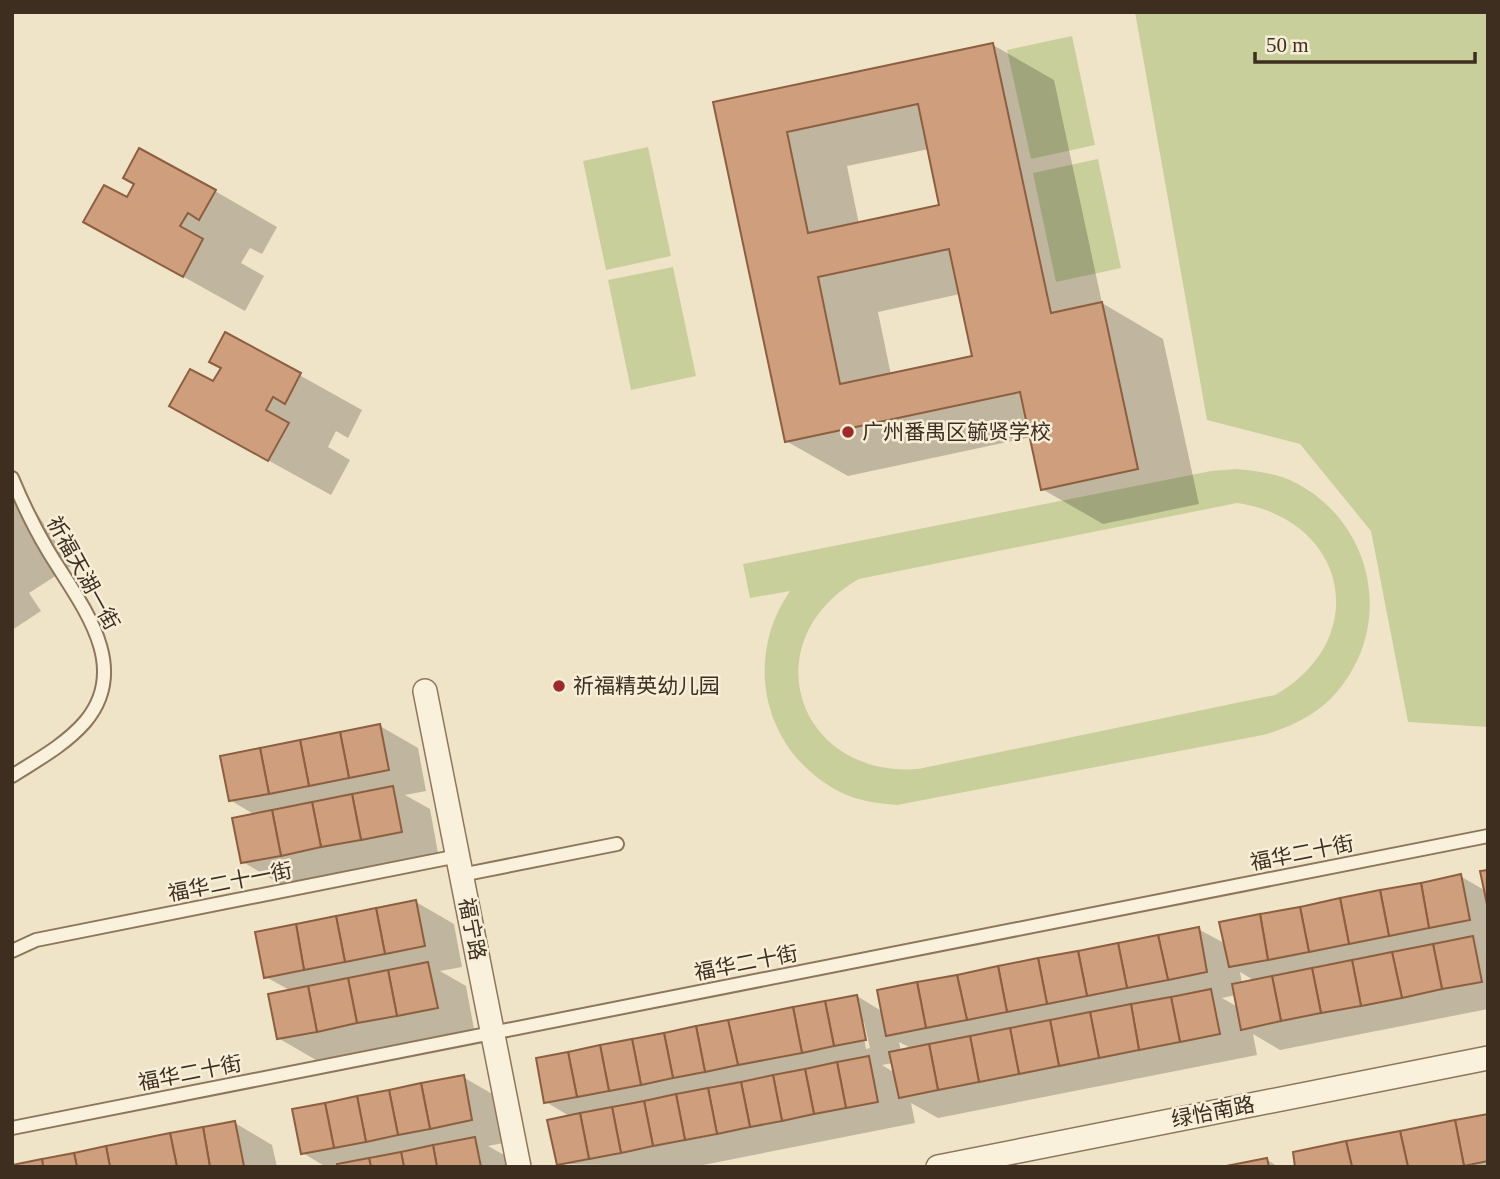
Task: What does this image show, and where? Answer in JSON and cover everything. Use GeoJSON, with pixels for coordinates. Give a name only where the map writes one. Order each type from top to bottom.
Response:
{"type":"FeatureCollection","features":[{"type":"Feature","properties":{"kind":"street","name":"福宁路"},"geometry":{"type":"LineString","coordinates":[[425,691],[519,1167]]}},
{"type":"Feature","properties":{"kind":"street","name":"绿怡南路"},"geometry":{"type":"LineString","coordinates":[[938,1167],[1488,1058]]}},
{"type":"Feature","properties":{"kind":"lane","name":"祈福天湖一街"},"geometry":{"type":"LineString","coordinates":[[12,478],[47,548],[96,629],[103,652],[103,676],[98,699],[87,720],[71,737],[12,776]]}},
{"type":"Feature","properties":{"kind":"lane","name":"福华二十街"},"geometry":{"type":"LineString","coordinates":[[12,1128],[1488,836]]}},
{"type":"Feature","properties":{"kind":"lane","name":"福华二十一街"},"geometry":{"type":"LineString","coordinates":[[12,951],[36,940],[459,865],[617,844]]}},
{"type":"Feature","properties":{"kind":"green space"},"geometry":{"type":"Polygon","coordinates":[[[1135,12],[1488,12],[1488,727],[1408,722],[1371,531],[1300,444],[1207,420],[1135,12]]]}},
{"type":"Feature","properties":{"kind":"green space"},"geometry":{"type":"Polygon","coordinates":[[[1072,36],[1095,145],[1031,159],[1007,50],[1072,36]]]}},
{"type":"Feature","properties":{"kind":"green space"},"geometry":{"type":"Polygon","coordinates":[[[648,147],[671,256],[606,270],[583,161],[648,147]]]}},
{"type":"Feature","properties":{"kind":"green space"},"geometry":{"type":"Polygon","coordinates":[[[1098,159],[1121,268],[1056,282],[1033,173],[1098,159]]]}},
{"type":"Feature","properties":{"kind":"green space"},"geometry":{"type":"Polygon","coordinates":[[[673,267],[696,376],[631,390],[608,280],[673,267]]]}},
{"type":"Feature","properties":{"kind":"green space"},"geometry":{"type":"Polygon","coordinates":[[[1237,469],[1273,474],[1294,482],[1321,500],[1343,522],[1358,549],[1367,577],[1370,607],[1366,637],[1354,666],[1336,693],[1312,714],[1263,735],[897,805],[860,800],[840,792],[814,775],[793,754],[778,729],[768,703],[765,675],[767,646],[775,618],[790,591],[750,598],[743,564],[1211,471],[1237,469]],[[1237,503],[859,579],[826,605],[806,636],[798,668],[803,700],[818,729],[842,752],[876,766],[918,769],[1275,695],[1306,671],[1326,644],[1335,614],[1334,584],[1324,556],[1304,532],[1275,514],[1237,503]]]}},
{"type":"Feature","properties":{"kind":"building"},"geometry":{"type":"Polygon","coordinates":[[[993,43],[1051,313],[1102,302],[1138,469],[1041,490],[1020,392],[785,442],[713,102],[993,43]],[[918,104],[787,132],[808,233],[939,205],[918,104]],[[949,249],[818,277],[840,384],[972,356],[949,249]]]}},
{"type":"Feature","properties":{"kind":"building"},"geometry":{"type":"Polygon","coordinates":[[[139,148],[216,190],[199,220],[188,213],[180,226],[203,239],[183,277],[83,222],[104,185],[127,197],[134,184],[123,178],[139,148]]]}},
{"type":"Feature","properties":{"kind":"building"},"geometry":{"type":"Polygon","coordinates":[[[225,332],[301,373],[285,404],[273,397],[266,410],[289,423],[268,461],[169,406],[190,369],[213,381],[221,368],[209,362],[225,332]]]}},
{"type":"Feature","properties":{"kind":"building"},"geometry":{"type":"Polygon","coordinates":[[[380,724],[389,770],[349,778],[340,732],[380,724]]]}},
{"type":"Feature","properties":{"kind":"building"},"geometry":{"type":"Polygon","coordinates":[[[340,732],[349,778],[309,786],[300,740],[340,732]]]}},
{"type":"Feature","properties":{"kind":"building"},"geometry":{"type":"Polygon","coordinates":[[[300,740],[309,786],[269,794],[260,748],[300,740]]]}},
{"type":"Feature","properties":{"kind":"building"},"geometry":{"type":"Polygon","coordinates":[[[260,748],[269,794],[229,801],[220,756],[260,748]]]}},
{"type":"Feature","properties":{"kind":"building"},"geometry":{"type":"Polygon","coordinates":[[[393,786],[402,832],[361,840],[352,794],[393,786]]]}},
{"type":"Feature","properties":{"kind":"building"},"geometry":{"type":"Polygon","coordinates":[[[352,794],[361,840],[321,847],[312,802],[352,794]]]}},
{"type":"Feature","properties":{"kind":"building"},"geometry":{"type":"Polygon","coordinates":[[[312,802],[321,847],[281,856],[272,810],[312,802]]]}},
{"type":"Feature","properties":{"kind":"building"},"geometry":{"type":"Polygon","coordinates":[[[272,810],[281,856],[241,863],[232,818],[272,810]]]}},
{"type":"Feature","properties":{"kind":"building"},"geometry":{"type":"Polygon","coordinates":[[[1488,870],[1488,909],[1480,871],[1488,870]]]}},
{"type":"Feature","properties":{"kind":"building"},"geometry":{"type":"Polygon","coordinates":[[[1461,874],[1470,920],[1429,928],[1421,883],[1461,874]]]}},
{"type":"Feature","properties":{"kind":"building"},"geometry":{"type":"Polygon","coordinates":[[[1421,883],[1429,928],[1389,936],[1380,890],[1421,883]]]}},
{"type":"Feature","properties":{"kind":"building"},"geometry":{"type":"Polygon","coordinates":[[[1380,890],[1389,936],[1349,944],[1340,898],[1380,890]]]}},
{"type":"Feature","properties":{"kind":"building"},"geometry":{"type":"Polygon","coordinates":[[[1340,898],[1349,944],[1309,952],[1300,907],[1340,898]]]}},
{"type":"Feature","properties":{"kind":"building"},"geometry":{"type":"Polygon","coordinates":[[[416,900],[425,946],[385,954],[376,908],[416,900]]]}},
{"type":"Feature","properties":{"kind":"building"},"geometry":{"type":"Polygon","coordinates":[[[1300,907],[1309,952],[1268,960],[1260,914],[1300,907]]]}},
{"type":"Feature","properties":{"kind":"building"},"geometry":{"type":"Polygon","coordinates":[[[376,908],[385,954],[345,962],[336,916],[376,908]]]}},
{"type":"Feature","properties":{"kind":"building"},"geometry":{"type":"Polygon","coordinates":[[[1260,914],[1268,960],[1229,967],[1219,922],[1260,914]]]}},
{"type":"Feature","properties":{"kind":"building"},"geometry":{"type":"Polygon","coordinates":[[[336,916],[345,962],[304,970],[296,924],[336,916]]]}},
{"type":"Feature","properties":{"kind":"building"},"geometry":{"type":"Polygon","coordinates":[[[296,924],[304,970],[264,978],[255,932],[296,924]]]}},
{"type":"Feature","properties":{"kind":"building"},"geometry":{"type":"Polygon","coordinates":[[[1199,927],[1207,972],[1168,980],[1158,935],[1199,927]]]}},
{"type":"Feature","properties":{"kind":"building"},"geometry":{"type":"Polygon","coordinates":[[[1158,935],[1168,980],[1127,988],[1118,943],[1158,935]]]}},
{"type":"Feature","properties":{"kind":"building"},"geometry":{"type":"Polygon","coordinates":[[[1473,936],[1482,982],[1442,989],[1433,944],[1473,936]]]}},
{"type":"Feature","properties":{"kind":"building"},"geometry":{"type":"Polygon","coordinates":[[[1118,943],[1127,988],[1087,996],[1078,951],[1118,943]]]}},
{"type":"Feature","properties":{"kind":"building"},"geometry":{"type":"Polygon","coordinates":[[[1433,944],[1442,989],[1402,998],[1392,952],[1433,944]]]}},
{"type":"Feature","properties":{"kind":"building"},"geometry":{"type":"Polygon","coordinates":[[[1078,951],[1087,996],[1047,1004],[1038,958],[1078,951]]]}},
{"type":"Feature","properties":{"kind":"building"},"geometry":{"type":"Polygon","coordinates":[[[1392,952],[1402,998],[1361,1006],[1352,960],[1392,952]]]}},
{"type":"Feature","properties":{"kind":"building"},"geometry":{"type":"Polygon","coordinates":[[[1038,958],[1047,1004],[1007,1012],[998,966],[1038,958]]]}},
{"type":"Feature","properties":{"kind":"building"},"geometry":{"type":"Polygon","coordinates":[[[1352,960],[1361,1006],[1321,1013],[1312,968],[1352,960]]]}},
{"type":"Feature","properties":{"kind":"building"},"geometry":{"type":"Polygon","coordinates":[[[428,962],[438,1008],[397,1016],[388,970],[428,962]]]}},
{"type":"Feature","properties":{"kind":"building"},"geometry":{"type":"Polygon","coordinates":[[[998,966],[1007,1012],[967,1020],[957,975],[998,966]]]}},
{"type":"Feature","properties":{"kind":"building"},"geometry":{"type":"Polygon","coordinates":[[[1312,968],[1321,1013],[1281,1021],[1272,976],[1312,968]]]}},
{"type":"Feature","properties":{"kind":"building"},"geometry":{"type":"Polygon","coordinates":[[[388,970],[397,1016],[357,1023],[348,978],[388,970]]]}},
{"type":"Feature","properties":{"kind":"building"},"geometry":{"type":"Polygon","coordinates":[[[957,975],[967,1020],[926,1028],[917,982],[957,975]]]}},
{"type":"Feature","properties":{"kind":"building"},"geometry":{"type":"Polygon","coordinates":[[[1272,976],[1281,1021],[1241,1030],[1232,984],[1272,976]]]}},
{"type":"Feature","properties":{"kind":"building"},"geometry":{"type":"Polygon","coordinates":[[[348,978],[357,1023],[317,1032],[308,986],[348,978]]]}},
{"type":"Feature","properties":{"kind":"building"},"geometry":{"type":"Polygon","coordinates":[[[917,982],[926,1028],[886,1036],[877,990],[917,982]]]}},
{"type":"Feature","properties":{"kind":"building"},"geometry":{"type":"Polygon","coordinates":[[[308,986],[317,1032],[277,1039],[268,994],[308,986]]]}},
{"type":"Feature","properties":{"kind":"building"},"geometry":{"type":"Polygon","coordinates":[[[1211,989],[1220,1034],[1180,1042],[1171,997],[1211,989]]]}},
{"type":"Feature","properties":{"kind":"building"},"geometry":{"type":"Polygon","coordinates":[[[857,995],[866,1040],[834,1046],[825,1001],[857,995]]]}},
{"type":"Feature","properties":{"kind":"building"},"geometry":{"type":"Polygon","coordinates":[[[1171,997],[1180,1042],[1139,1050],[1131,1004],[1171,997]]]}},
{"type":"Feature","properties":{"kind":"building"},"geometry":{"type":"Polygon","coordinates":[[[825,1001],[834,1046],[802,1053],[793,1007],[825,1001]]]}},
{"type":"Feature","properties":{"kind":"building"},"geometry":{"type":"Polygon","coordinates":[[[1131,1004],[1139,1050],[1099,1058],[1090,1012],[1131,1004]]]}},
{"type":"Feature","properties":{"kind":"building"},"geometry":{"type":"Polygon","coordinates":[[[793,1007],[802,1053],[738,1065],[728,1020],[793,1007]]]}},
{"type":"Feature","properties":{"kind":"building"},"geometry":{"type":"Polygon","coordinates":[[[1090,1012],[1099,1058],[1059,1066],[1050,1020],[1090,1012]]]}},
{"type":"Feature","properties":{"kind":"building"},"geometry":{"type":"Polygon","coordinates":[[[728,1020],[738,1065],[705,1072],[696,1026],[728,1020]]]}},
{"type":"Feature","properties":{"kind":"building"},"geometry":{"type":"Polygon","coordinates":[[[1050,1020],[1059,1066],[1019,1074],[1010,1028],[1050,1020]]]}},
{"type":"Feature","properties":{"kind":"building"},"geometry":{"type":"Polygon","coordinates":[[[696,1026],[705,1072],[673,1078],[664,1033],[696,1026]]]}},
{"type":"Feature","properties":{"kind":"building"},"geometry":{"type":"Polygon","coordinates":[[[1010,1028],[1019,1074],[979,1082],[970,1036],[1010,1028]]]}},
{"type":"Feature","properties":{"kind":"building"},"geometry":{"type":"Polygon","coordinates":[[[664,1033],[673,1078],[641,1085],[632,1039],[664,1033]]]}},
{"type":"Feature","properties":{"kind":"building"},"geometry":{"type":"Polygon","coordinates":[[[970,1036],[979,1082],[938,1090],[929,1044],[970,1036]]]}},
{"type":"Feature","properties":{"kind":"building"},"geometry":{"type":"Polygon","coordinates":[[[632,1039],[641,1085],[609,1091],[600,1045],[632,1039]]]}},
{"type":"Feature","properties":{"kind":"building"},"geometry":{"type":"Polygon","coordinates":[[[929,1044],[938,1090],[899,1098],[889,1052],[929,1044]]]}},
{"type":"Feature","properties":{"kind":"building"},"geometry":{"type":"Polygon","coordinates":[[[600,1045],[609,1091],[577,1097],[568,1052],[600,1045]]]}},
{"type":"Feature","properties":{"kind":"building"},"geometry":{"type":"Polygon","coordinates":[[[568,1052],[577,1097],[544,1103],[536,1058],[568,1052]]]}},
{"type":"Feature","properties":{"kind":"building"},"geometry":{"type":"Polygon","coordinates":[[[869,1056],[878,1102],[846,1108],[837,1062],[869,1056]]]}},
{"type":"Feature","properties":{"kind":"building"},"geometry":{"type":"Polygon","coordinates":[[[837,1062],[846,1108],[814,1114],[805,1069],[837,1062]]]}},
{"type":"Feature","properties":{"kind":"building"},"geometry":{"type":"Polygon","coordinates":[[[805,1069],[814,1114],[782,1121],[773,1075],[805,1069]]]}},
{"type":"Feature","properties":{"kind":"building"},"geometry":{"type":"Polygon","coordinates":[[[464,1075],[472,1120],[430,1129],[421,1083],[464,1075]]]}},
{"type":"Feature","properties":{"kind":"building"},"geometry":{"type":"Polygon","coordinates":[[[773,1075],[782,1121],[750,1127],[741,1082],[773,1075]]]}},
{"type":"Feature","properties":{"kind":"building"},"geometry":{"type":"Polygon","coordinates":[[[741,1082],[750,1127],[717,1134],[708,1088],[741,1082]]]}},
{"type":"Feature","properties":{"kind":"building"},"geometry":{"type":"Polygon","coordinates":[[[421,1083],[430,1129],[398,1135],[389,1090],[421,1083]]]}},
{"type":"Feature","properties":{"kind":"building"},"geometry":{"type":"Polygon","coordinates":[[[708,1088],[717,1134],[685,1140],[676,1094],[708,1088]]]}},
{"type":"Feature","properties":{"kind":"building"},"geometry":{"type":"Polygon","coordinates":[[[389,1090],[398,1135],[366,1142],[357,1096],[389,1090]]]}},
{"type":"Feature","properties":{"kind":"building"},"geometry":{"type":"Polygon","coordinates":[[[676,1094],[685,1140],[653,1146],[644,1101],[676,1094]]]}},
{"type":"Feature","properties":{"kind":"building"},"geometry":{"type":"Polygon","coordinates":[[[357,1096],[366,1142],[334,1148],[325,1103],[357,1096]]]}},
{"type":"Feature","properties":{"kind":"building"},"geometry":{"type":"Polygon","coordinates":[[[644,1101],[653,1146],[621,1153],[612,1107],[644,1101]]]}},
{"type":"Feature","properties":{"kind":"building"},"geometry":{"type":"Polygon","coordinates":[[[325,1103],[334,1148],[301,1154],[292,1109],[325,1103]]]}},
{"type":"Feature","properties":{"kind":"building"},"geometry":{"type":"Polygon","coordinates":[[[612,1107],[621,1153],[589,1159],[580,1113],[612,1107]]]}},
{"type":"Feature","properties":{"kind":"building"},"geometry":{"type":"Polygon","coordinates":[[[580,1113],[589,1159],[557,1165],[547,1120],[580,1113]]]}},
{"type":"Feature","properties":{"kind":"building"},"geometry":{"type":"Polygon","coordinates":[[[1488,1114],[1488,1161],[1464,1166],[1455,1120],[1488,1114]]]}},
{"type":"Feature","properties":{"kind":"building"},"geometry":{"type":"Polygon","coordinates":[[[1455,1120],[1464,1166],[1408,1167],[1400,1131],[1455,1120]]]}},
{"type":"Feature","properties":{"kind":"building"},"geometry":{"type":"Polygon","coordinates":[[[235,1121],[244,1166],[210,1167],[203,1127],[235,1121]]]}},
{"type":"Feature","properties":{"kind":"building"},"geometry":{"type":"Polygon","coordinates":[[[203,1127],[210,1167],[177,1167],[170,1133],[203,1127]]]}},
{"type":"Feature","properties":{"kind":"building"},"geometry":{"type":"Polygon","coordinates":[[[1400,1131],[1408,1167],[1352,1167],[1346,1141],[1400,1131]]]}},
{"type":"Feature","properties":{"kind":"building"},"geometry":{"type":"Polygon","coordinates":[[[170,1133],[177,1167],[110,1167],[106,1146],[170,1133]]]}},
{"type":"Feature","properties":{"kind":"building"},"geometry":{"type":"Polygon","coordinates":[[[475,1137],[481,1167],[437,1167],[433,1145],[475,1137]]]}},
{"type":"Feature","properties":{"kind":"building"},"geometry":{"type":"Polygon","coordinates":[[[1346,1141],[1352,1167],[1295,1167],[1293,1152],[1346,1141]]]}},
{"type":"Feature","properties":{"kind":"building"},"geometry":{"type":"Polygon","coordinates":[[[433,1145],[437,1167],[404,1167],[401,1152],[433,1145]]]}},
{"type":"Feature","properties":{"kind":"building"},"geometry":{"type":"Polygon","coordinates":[[[106,1146],[110,1167],[77,1167],[74,1153],[106,1146]]]}},
{"type":"Feature","properties":{"kind":"building"},"geometry":{"type":"Polygon","coordinates":[[[401,1152],[404,1167],[371,1167],[369,1158],[401,1152]]]}},
{"type":"Feature","properties":{"kind":"building"},"geometry":{"type":"Polygon","coordinates":[[[74,1153],[77,1167],[43,1167],[42,1159],[74,1153]]]}},
{"type":"Feature","properties":{"kind":"building"},"geometry":{"type":"Polygon","coordinates":[[[369,1158],[371,1167],[337,1167],[337,1164],[369,1158]]]}},
{"type":"Feature","properties":{"kind":"building"},"geometry":{"type":"Polygon","coordinates":[[[1267,1158],[1269,1167],[1221,1167],[1267,1158]]]}},
{"type":"Feature","properties":{"kind":"building"},"geometry":{"type":"Polygon","coordinates":[[[42,1159],[43,1167],[12,1167],[12,1165],[42,1159]]]}},
{"type":"Feature","properties":{"kind":"place","name":"广州番禺区毓贤学校"},"geometry":{"type":"Point","coordinates":[848,432]}},
{"type":"Feature","properties":{"kind":"place","name":"祈福精英幼儿园"},"geometry":{"type":"Point","coordinates":[559,686]}}]}
